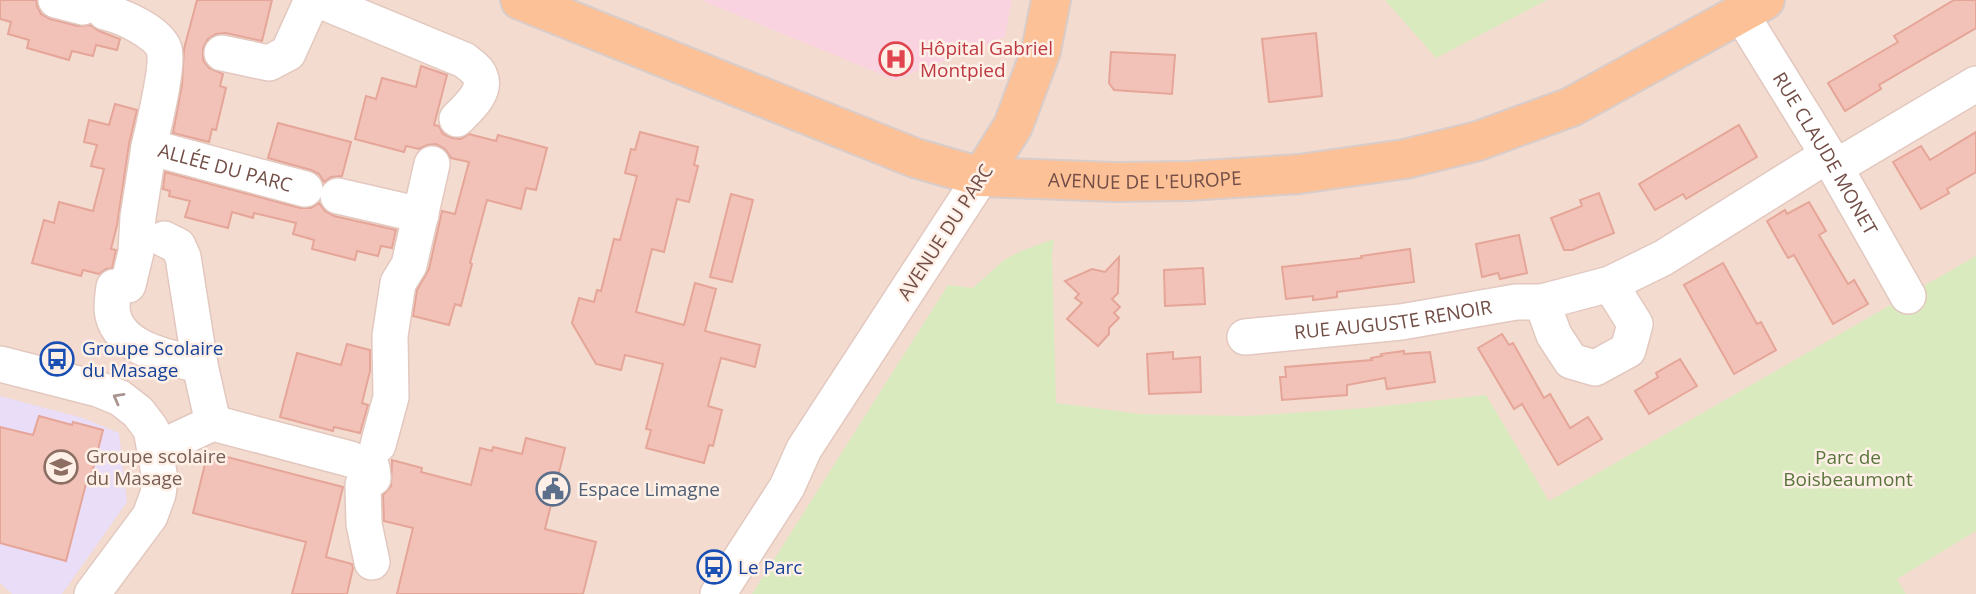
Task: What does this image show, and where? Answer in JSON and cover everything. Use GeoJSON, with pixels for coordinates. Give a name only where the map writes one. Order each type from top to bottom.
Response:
{"type":"FeatureCollection","features":[{"type":"Feature","properties":{"kind":"main road","name":"AVENUE DE L'EUROPE"},"geometry":{"type":"LineString","coordinates":[[520,0],[904,155],[981,177],[1115,183],[1299,174],[1405,159],[1478,141],[1571,107],[1753,7]]}},
{"type":"Feature","properties":{"kind":"main road","name":"AVENUE DU PARC"},"geometry":{"type":"LineString","coordinates":[[981,177],[1013,127],[1041,51],[1051,0]]}},
{"type":"Feature","properties":{"kind":"street"},"geometry":{"type":"LineString","coordinates":[[222,53],[270,63],[288,53],[312,0]]}},
{"type":"Feature","properties":{"kind":"street"},"geometry":{"type":"LineString","coordinates":[[322,0],[464,60],[480,74],[481,84],[477,97],[457,119]]}},
{"type":"Feature","properties":{"kind":"street","name":"ALLÉE DU PARC"},"geometry":{"type":"LineString","coordinates":[[81,6],[132,21],[159,41],[164,50],[165,60],[149,148],[244,157],[322,193],[421,215]]}},
{"type":"Feature","properties":{"kind":"street","name":"RUE CLAUDE MONET"},"geometry":{"type":"LineString","coordinates":[[1753,7],[1832,161],[1908,296]]}},
{"type":"Feature","properties":{"kind":"street","name":"RUE AUGUSTE RENOIR"},"geometry":{"type":"LineString","coordinates":[[1245,337],[1401,322],[1516,302],[1542,302],[1610,284],[1662,258],[1832,161],[1976,84]]}},
{"type":"Feature","properties":{"kind":"street"},"geometry":{"type":"LineString","coordinates":[[149,148],[138,217],[136,252],[112,311],[116,322],[138,347],[200,365]]}},
{"type":"Feature","properties":{"kind":"street"},"geometry":{"type":"LineString","coordinates":[[363,450],[391,397],[390,336],[398,284],[409,265],[432,164]]}},
{"type":"Feature","properties":{"kind":"street","name":"AVENUE DU PARC"},"geometry":{"type":"LineString","coordinates":[[718,594],[787,487],[804,449],[981,177]]}},
{"type":"Feature","properties":{"kind":"street"},"geometry":{"type":"LineString","coordinates":[[164,239],[178,246],[183,257],[200,365],[213,423]]}},
{"type":"Feature","properties":{"kind":"street"},"geometry":{"type":"LineString","coordinates":[[1542,302],[1554,335],[1571,362],[1595,368],[1628,350],[1635,324],[1610,284]]}},
{"type":"Feature","properties":{"kind":"street"},"geometry":{"type":"LineString","coordinates":[[0,364],[98,389],[120,398],[138,412],[151,429],[160,479],[158,494],[150,516],[92,594]]}},
{"type":"Feature","properties":{"kind":"street"},"geometry":{"type":"LineString","coordinates":[[155,450],[213,423],[363,450]]}},
{"type":"Feature","properties":{"kind":"street","name":"AVENUE DU PARC"},"geometry":{"type":"LineString","coordinates":[[697,594],[771,476],[804,449]]}},
{"type":"Feature","properties":{"kind":"street"},"geometry":{"type":"LineString","coordinates":[[363,450],[373,468],[373,478],[363,485],[364,524],[372,562]]}},
{"type":"Feature","properties":{"kind":"shaded area"},"geometry":{"type":"Polygon","coordinates":[[[0,0],[1976,0],[1976,594],[0,594],[0,0]]]}},
{"type":"Feature","properties":{"kind":"shaded area","name":"Hôpital Gabriel Montpied"},"geometry":{"type":"Polygon","coordinates":[[[701,0],[1012,0],[1005,37],[895,80],[701,0]]]}},
{"type":"Feature","properties":{"kind":"shaded area","name":"Groupe scolaire du Masage"},"geometry":{"type":"Polygon","coordinates":[[[0,396],[83,418],[119,433],[127,502],[62,594],[12,594],[0,583],[0,396]]]}},
{"type":"Feature","properties":{"kind":"green space"},"geometry":{"type":"Polygon","coordinates":[[[1385,0],[1547,0],[1436,58],[1385,0]]]}},
{"type":"Feature","properties":{"kind":"green space","name":"Parc de Boisbeaumont"},"geometry":{"type":"Polygon","coordinates":[[[1054,239],[1052,255],[1056,403],[1141,414],[1247,416],[1365,408],[1486,395],[1549,501],[1976,256],[1976,531],[1897,579],[1906,594],[752,594],[948,285],[973,288],[1004,260],[1054,239]]]}},
{"type":"Feature","properties":{"kind":"building"},"geometry":{"type":"Polygon","coordinates":[[[0,0],[36,0],[41,14],[50,19],[78,26],[90,25],[120,39],[117,50],[96,45],[93,56],[72,51],[69,60],[27,48],[29,40],[8,34],[11,22],[0,19],[0,0]]]}},
{"type":"Feature","properties":{"kind":"building"},"geometry":{"type":"Polygon","coordinates":[[[197,0],[272,0],[262,41],[226,33],[216,34],[208,39],[203,48],[203,60],[209,68],[223,74],[220,86],[226,88],[216,130],[212,129],[209,142],[173,133],[182,85],[184,49],[197,0]]]}},
{"type":"Feature","properties":{"kind":"building"},"geometry":{"type":"Polygon","coordinates":[[[1954,0],[1976,0],[1976,28],[1879,85],[1881,89],[1845,111],[1828,83],[1898,42],[1894,36],[1954,0]]]}},
{"type":"Feature","properties":{"kind":"building"},"geometry":{"type":"Polygon","coordinates":[[[1316,33],[1322,96],[1269,102],[1262,39],[1316,33]]]}},
{"type":"Feature","properties":{"kind":"building"},"geometry":{"type":"Polygon","coordinates":[[[1111,52],[1175,55],[1172,94],[1114,90],[1109,83],[1111,52]]]}},
{"type":"Feature","properties":{"kind":"building"},"geometry":{"type":"Polygon","coordinates":[[[421,66],[447,75],[434,125],[439,126],[443,134],[461,139],[469,134],[496,141],[498,135],[547,148],[536,190],[526,188],[521,209],[487,200],[461,306],[455,304],[449,325],[413,316],[417,290],[429,269],[442,211],[455,214],[469,162],[451,158],[445,149],[436,144],[419,149],[406,146],[404,152],[355,139],[366,96],[376,99],[382,78],[416,87],[421,66]]]}},
{"type":"Feature","properties":{"kind":"building"},"geometry":{"type":"Polygon","coordinates":[[[115,104],[137,110],[111,249],[116,250],[112,268],[99,274],[83,270],[81,276],[32,263],[44,220],[54,223],[59,202],[93,211],[104,169],[91,166],[97,145],[84,142],[89,120],[109,125],[115,104]]]}},
{"type":"Feature","properties":{"kind":"building"},"geometry":{"type":"Polygon","coordinates":[[[278,123],[351,142],[342,176],[331,177],[324,182],[319,174],[311,170],[268,158],[278,123]]]}},
{"type":"Feature","properties":{"kind":"building"},"geometry":{"type":"Polygon","coordinates":[[[1739,125],[1757,157],[1686,199],[1683,194],[1655,210],[1639,184],[1739,125]]]}},
{"type":"Feature","properties":{"kind":"building"},"geometry":{"type":"Polygon","coordinates":[[[640,132],[698,147],[694,165],[698,166],[689,202],[677,199],[664,252],[652,249],[636,312],[684,325],[695,283],[716,289],[705,331],[760,345],[755,367],[721,358],[708,406],[722,410],[713,446],[709,445],[704,463],[646,448],[651,430],[646,429],[663,364],[625,355],[621,370],[596,364],[572,323],[579,298],[594,302],[597,290],[601,291],[614,239],[620,240],[637,176],[625,173],[631,149],[635,150],[640,132]]]}},
{"type":"Feature","properties":{"kind":"building"},"geometry":{"type":"Polygon","coordinates":[[[1976,132],[1976,172],[1947,189],[1949,193],[1921,209],[1893,162],[1921,146],[1930,160],[1976,132]]]}},
{"type":"Feature","properties":{"kind":"building"},"geometry":{"type":"Polygon","coordinates":[[[165,172],[300,208],[311,208],[319,203],[325,211],[334,216],[396,230],[392,248],[381,246],[378,256],[357,251],[355,260],[312,249],[314,240],[293,234],[296,223],[254,213],[253,218],[232,212],[228,228],[185,217],[190,201],[169,196],[170,191],[163,189],[165,172]]]}},
{"type":"Feature","properties":{"kind":"building"},"geometry":{"type":"Polygon","coordinates":[[[1599,193],[1614,233],[1572,250],[1564,250],[1551,218],[1582,206],[1580,200],[1599,193]]]}},
{"type":"Feature","properties":{"kind":"building"},"geometry":{"type":"Polygon","coordinates":[[[731,194],[753,200],[732,282],[710,277],[731,194]]]}},
{"type":"Feature","properties":{"kind":"building"},"geometry":{"type":"Polygon","coordinates":[[[1809,202],[1826,231],[1819,235],[1848,284],[1854,280],[1868,304],[1833,324],[1794,255],[1788,258],[1767,221],[1785,210],[1787,214],[1809,202]]]}},
{"type":"Feature","properties":{"kind":"building"},"geometry":{"type":"Polygon","coordinates":[[[1519,235],[1527,273],[1500,279],[1498,273],[1482,277],[1476,244],[1519,235]]]}},
{"type":"Feature","properties":{"kind":"building"},"geometry":{"type":"Polygon","coordinates":[[[1410,249],[1414,282],[1337,292],[1337,297],[1286,299],[1282,267],[1362,258],[1361,256],[1410,249]]]}},
{"type":"Feature","properties":{"kind":"building"},"geometry":{"type":"Polygon","coordinates":[[[1119,257],[1118,293],[1112,299],[1120,307],[1114,313],[1119,318],[1098,346],[1067,319],[1082,303],[1075,298],[1079,294],[1065,281],[1092,269],[1105,272],[1119,257]]]}},
{"type":"Feature","properties":{"kind":"building"},"geometry":{"type":"Polygon","coordinates":[[[1723,263],[1757,324],[1761,322],[1776,350],[1734,374],[1684,285],[1723,263]]]}},
{"type":"Feature","properties":{"kind":"building"},"geometry":{"type":"Polygon","coordinates":[[[1203,268],[1205,304],[1165,306],[1164,270],[1203,268]]]}},
{"type":"Feature","properties":{"kind":"building"},"geometry":{"type":"Polygon","coordinates":[[[1502,334],[1509,345],[1513,343],[1544,398],[1550,394],[1570,428],[1588,417],[1602,439],[1558,465],[1522,404],[1514,409],[1478,348],[1502,334]]]}},
{"type":"Feature","properties":{"kind":"building"},"geometry":{"type":"Polygon","coordinates":[[[347,344],[370,350],[370,371],[362,403],[368,405],[360,433],[334,427],[333,431],[280,417],[297,353],[341,365],[347,344]]]}},
{"type":"Feature","properties":{"kind":"building"},"geometry":{"type":"Polygon","coordinates":[[[1404,351],[1404,354],[1430,352],[1435,382],[1387,389],[1385,378],[1347,385],[1347,395],[1282,400],[1280,377],[1286,377],[1285,367],[1372,360],[1371,358],[1382,356],[1381,354],[1404,351]]]}},
{"type":"Feature","properties":{"kind":"building"},"geometry":{"type":"Polygon","coordinates":[[[1173,352],[1173,359],[1200,357],[1201,392],[1149,394],[1147,354],[1173,352]]]}},
{"type":"Feature","properties":{"kind":"building"},"geometry":{"type":"Polygon","coordinates":[[[1680,359],[1697,386],[1649,414],[1635,391],[1658,377],[1656,373],[1680,359]]]}},
{"type":"Feature","properties":{"kind":"building"},"geometry":{"type":"Polygon","coordinates":[[[39,416],[103,430],[66,561],[0,543],[0,427],[33,435],[39,416]]]}},
{"type":"Feature","properties":{"kind":"building"},"geometry":{"type":"Polygon","coordinates":[[[526,438],[565,448],[545,529],[596,542],[583,594],[397,594],[413,528],[384,521],[383,495],[391,486],[392,460],[422,468],[421,472],[471,485],[480,448],[492,451],[493,447],[522,454],[526,438]]]}},
{"type":"Feature","properties":{"kind":"building"},"geometry":{"type":"Polygon","coordinates":[[[208,452],[343,487],[326,557],[352,564],[347,594],[292,594],[306,542],[193,513],[208,452]]]}},
{"type":"Feature","properties":{"kind":"place","name":"Hôpital Gabriel Montpied"},"geometry":{"type":"Point","coordinates":[896,59]}},
{"type":"Feature","properties":{"kind":"place","name":"Groupe Scolaire du Masage"},"geometry":{"type":"Point","coordinates":[57,359]}},
{"type":"Feature","properties":{"kind":"place","name":"Groupe scolaire du Masage"},"geometry":{"type":"Point","coordinates":[61,467]}},
{"type":"Feature","properties":{"kind":"place","name":"Espace Limagne"},"geometry":{"type":"Point","coordinates":[553,489]}},
{"type":"Feature","properties":{"kind":"place","name":"Le Parc"},"geometry":{"type":"Point","coordinates":[714,567]}}]}
